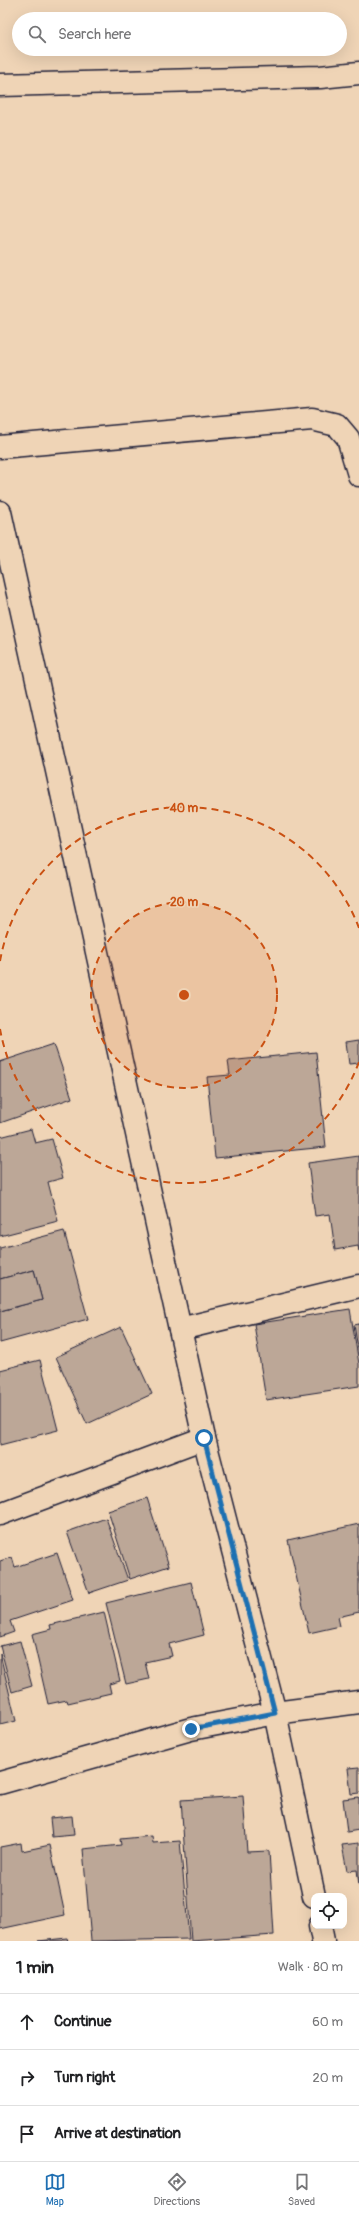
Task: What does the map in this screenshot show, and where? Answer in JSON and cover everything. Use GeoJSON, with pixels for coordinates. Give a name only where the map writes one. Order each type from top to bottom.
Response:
{"type":"FeatureCollection","features":[{"type":"Feature","properties":{"kind":"street"},"geometry":{"type":"LineString","coordinates":[[0,85],[320,78],[359,73]]}},
{"type":"Feature","properties":{"kind":"street"},"geometry":{"type":"LineString","coordinates":[[0,447],[312,419],[336,426],[348,438],[359,475]]}},
{"type":"Feature","properties":{"kind":"street"},"geometry":{"type":"LineString","coordinates":[[0,512],[204,1438],[275,1713],[313,1893]]}},
{"type":"Feature","properties":{"kind":"street"},"geometry":{"type":"LineString","coordinates":[[180,1329],[359,1286]]}},
{"type":"Feature","properties":{"kind":"street"},"geometry":{"type":"LineString","coordinates":[[0,1514],[204,1438]]}},
{"type":"Feature","properties":{"kind":"street"},"geometry":{"type":"LineString","coordinates":[[0,1783],[191,1729],[275,1713],[359,1702]]}},
{"type":"Feature","properties":{"kind":"street"},"geometry":{"type":"LineString","coordinates":[[321,1929],[324,1941]]}},
{"type":"Feature","properties":{"kind":"building"},"geometry":{"type":"Polygon","coordinates":[[[359,1040],[359,1063],[349,1064],[346,1042],[359,1040]]]}},
{"type":"Feature","properties":{"kind":"building"},"geometry":{"type":"Polygon","coordinates":[[[54,1044],[72,1098],[0,1123],[0,1062],[54,1044]]]}},
{"type":"Feature","properties":{"kind":"building"},"geometry":{"type":"Polygon","coordinates":[[[316,1052],[326,1147],[215,1158],[207,1077],[230,1075],[228,1061],[316,1052]]]}},
{"type":"Feature","properties":{"kind":"building"},"geometry":{"type":"Polygon","coordinates":[[[31,1129],[35,1143],[52,1139],[63,1178],[48,1182],[58,1221],[0,1236],[0,1137],[31,1129]]]}},
{"type":"Feature","properties":{"kind":"building"},"geometry":{"type":"Polygon","coordinates":[[[359,1156],[359,1251],[358,1246],[335,1250],[330,1214],[315,1216],[308,1163],[359,1156]]]}},
{"type":"Feature","properties":{"kind":"building"},"geometry":{"type":"Polygon","coordinates":[[[64,1231],[88,1319],[0,1343],[0,1311],[42,1300],[34,1270],[0,1279],[0,1248],[64,1231]]]}},
{"type":"Feature","properties":{"kind":"building"},"geometry":{"type":"Polygon","coordinates":[[[34,1270],[42,1300],[0,1311],[0,1279],[34,1270]]]}},
{"type":"Feature","properties":{"kind":"building"},"geometry":{"type":"Polygon","coordinates":[[[350,1309],[359,1364],[359,1386],[266,1400],[254,1324],[350,1309]]]}},
{"type":"Feature","properties":{"kind":"building"},"geometry":{"type":"Polygon","coordinates":[[[359,1324],[359,1354],[354,1325],[359,1324]]]}},
{"type":"Feature","properties":{"kind":"building"},"geometry":{"type":"Polygon","coordinates":[[[121,1327],[152,1394],[87,1424],[56,1357],[121,1327]]]}},
{"type":"Feature","properties":{"kind":"building"},"geometry":{"type":"Polygon","coordinates":[[[40,1360],[58,1430],[0,1445],[0,1370],[40,1360]]]}},
{"type":"Feature","properties":{"kind":"building"},"geometry":{"type":"Polygon","coordinates":[[[147,1498],[169,1566],[130,1579],[108,1511],[147,1498]]]}},
{"type":"Feature","properties":{"kind":"building"},"geometry":{"type":"Polygon","coordinates":[[[106,1518],[128,1580],[89,1593],[67,1532],[106,1518]]]}},
{"type":"Feature","properties":{"kind":"building"},"geometry":{"type":"Polygon","coordinates":[[[359,1524],[359,1612],[338,1617],[340,1626],[309,1633],[288,1540],[359,1524]]]}},
{"type":"Feature","properties":{"kind":"building"},"geometry":{"type":"Polygon","coordinates":[[[57,1553],[73,1600],[10,1621],[14,1632],[0,1637],[0,1561],[12,1557],[15,1567],[57,1553]]]}},
{"type":"Feature","properties":{"kind":"building"},"geometry":{"type":"Polygon","coordinates":[[[191,1582],[204,1635],[169,1644],[172,1656],[145,1662],[149,1679],[126,1684],[106,1603],[191,1582]]]}},
{"type":"Feature","properties":{"kind":"building"},"geometry":{"type":"Polygon","coordinates":[[[104,1612],[120,1681],[109,1684],[111,1693],[68,1703],[67,1700],[48,1704],[32,1634],[51,1629],[50,1625],[104,1612]]]}},
{"type":"Feature","properties":{"kind":"building"},"geometry":{"type":"Polygon","coordinates":[[[20,1641],[32,1686],[12,1692],[0,1646],[20,1641]]]}},
{"type":"Feature","properties":{"kind":"building"},"geometry":{"type":"Polygon","coordinates":[[[0,1654],[16,1721],[0,1725],[0,1654]]]}},
{"type":"Feature","properties":{"kind":"building"},"geometry":{"type":"Polygon","coordinates":[[[359,1767],[359,1793],[351,1794],[348,1768],[359,1767]]]}},
{"type":"Feature","properties":{"kind":"building"},"geometry":{"type":"Polygon","coordinates":[[[243,1796],[247,1852],[269,1851],[274,1935],[191,1941],[181,1800],[243,1796]]]}},
{"type":"Feature","properties":{"kind":"building"},"geometry":{"type":"Polygon","coordinates":[[[359,1797],[359,1830],[347,1832],[343,1799],[359,1797]]]}},
{"type":"Feature","properties":{"kind":"building"},"geometry":{"type":"Polygon","coordinates":[[[72,1816],[74,1835],[52,1837],[50,1818],[72,1816]]]}},
{"type":"Feature","properties":{"kind":"building"},"geometry":{"type":"Polygon","coordinates":[[[152,1836],[153,1843],[180,1841],[189,1939],[91,1941],[83,1849],[121,1845],[120,1839],[152,1836]]]}},
{"type":"Feature","properties":{"kind":"building"},"geometry":{"type":"Polygon","coordinates":[[[21,1843],[22,1851],[50,1845],[65,1915],[0,1929],[0,1847],[21,1843]]]}},
{"type":"Feature","properties":{"kind":"building"},"geometry":{"type":"Polygon","coordinates":[[[359,1843],[359,1885],[357,1870],[347,1871],[342,1845],[359,1843]]]}},
{"type":"Feature","properties":{"kind":"building"},"geometry":{"type":"Polygon","coordinates":[[[67,1938],[68,1941],[38,1941],[67,1938]]]}},
{"type":"Feature","properties":{"kind":"route"},"geometry":{"type":"LineString","coordinates":[[191,1729],[275,1713],[204,1438]]}}]}
